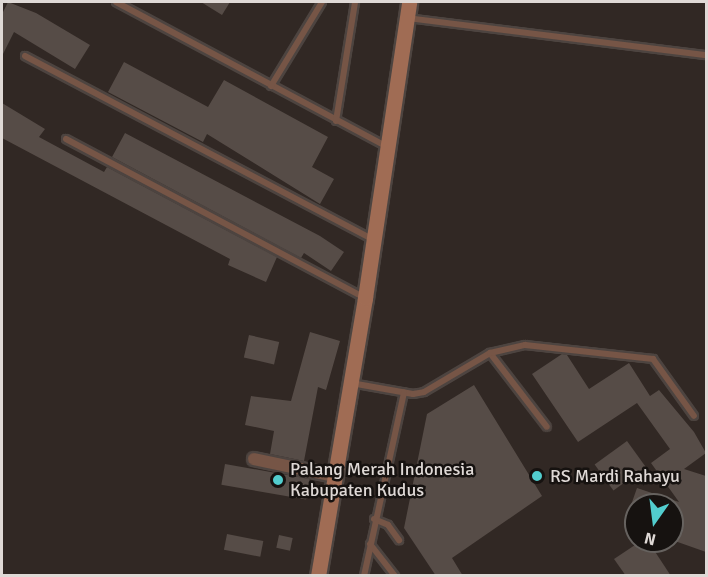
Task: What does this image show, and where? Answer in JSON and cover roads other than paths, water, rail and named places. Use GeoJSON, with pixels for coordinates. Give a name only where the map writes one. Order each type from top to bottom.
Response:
{"type":"FeatureCollection","features":[{"type":"Feature","properties":{"kind":"main road"},"geometry":{"type":"LineString","coordinates":[[318,576],[365,298],[409,2]]}},
{"type":"Feature","properties":{"kind":"street"},"geometry":{"type":"LineString","coordinates":[[254,459],[335,476]]}},
{"type":"Feature","properties":{"kind":"lane"},"geometry":{"type":"LineString","coordinates":[[116,2],[126,4],[271,86],[387,146]]}},
{"type":"Feature","properties":{"kind":"lane"},"geometry":{"type":"LineString","coordinates":[[271,86],[322,2]]}},
{"type":"Feature","properties":{"kind":"lane"},"geometry":{"type":"LineString","coordinates":[[336,121],[355,4],[348,2]]}},
{"type":"Feature","properties":{"kind":"lane"},"geometry":{"type":"LineString","coordinates":[[407,18],[706,56]]}},
{"type":"Feature","properties":{"kind":"lane"},"geometry":{"type":"LineString","coordinates":[[25,56],[373,239]]}},
{"type":"Feature","properties":{"kind":"lane"},"geometry":{"type":"LineString","coordinates":[[66,139],[365,298]]}},
{"type":"Feature","properties":{"kind":"lane"},"geometry":{"type":"LineString","coordinates":[[351,383],[404,392],[424,392],[490,353],[525,345],[653,359],[694,416]]}},
{"type":"Feature","properties":{"kind":"lane"},"geometry":{"type":"LineString","coordinates":[[490,353],[547,427]]}},
{"type":"Feature","properties":{"kind":"lane"},"geometry":{"type":"LineString","coordinates":[[364,576],[374,519],[404,392]]}},
{"type":"Feature","properties":{"kind":"lane"},"geometry":{"type":"LineString","coordinates":[[374,519],[388,525],[399,540]]}},
{"type":"Feature","properties":{"kind":"lane"},"geometry":{"type":"LineString","coordinates":[[370,544],[395,576]]}},
{"type":"Feature","properties":{"kind":"place","name":"RS Mardi Rahayu"},"geometry":{"type":"Point","coordinates":[537,476]}},
{"type":"Feature","properties":{"kind":"place","name":"Palang Merah Indonesia Kabupaten Kudus"},"geometry":{"type":"Point","coordinates":[278,480]}}]}
